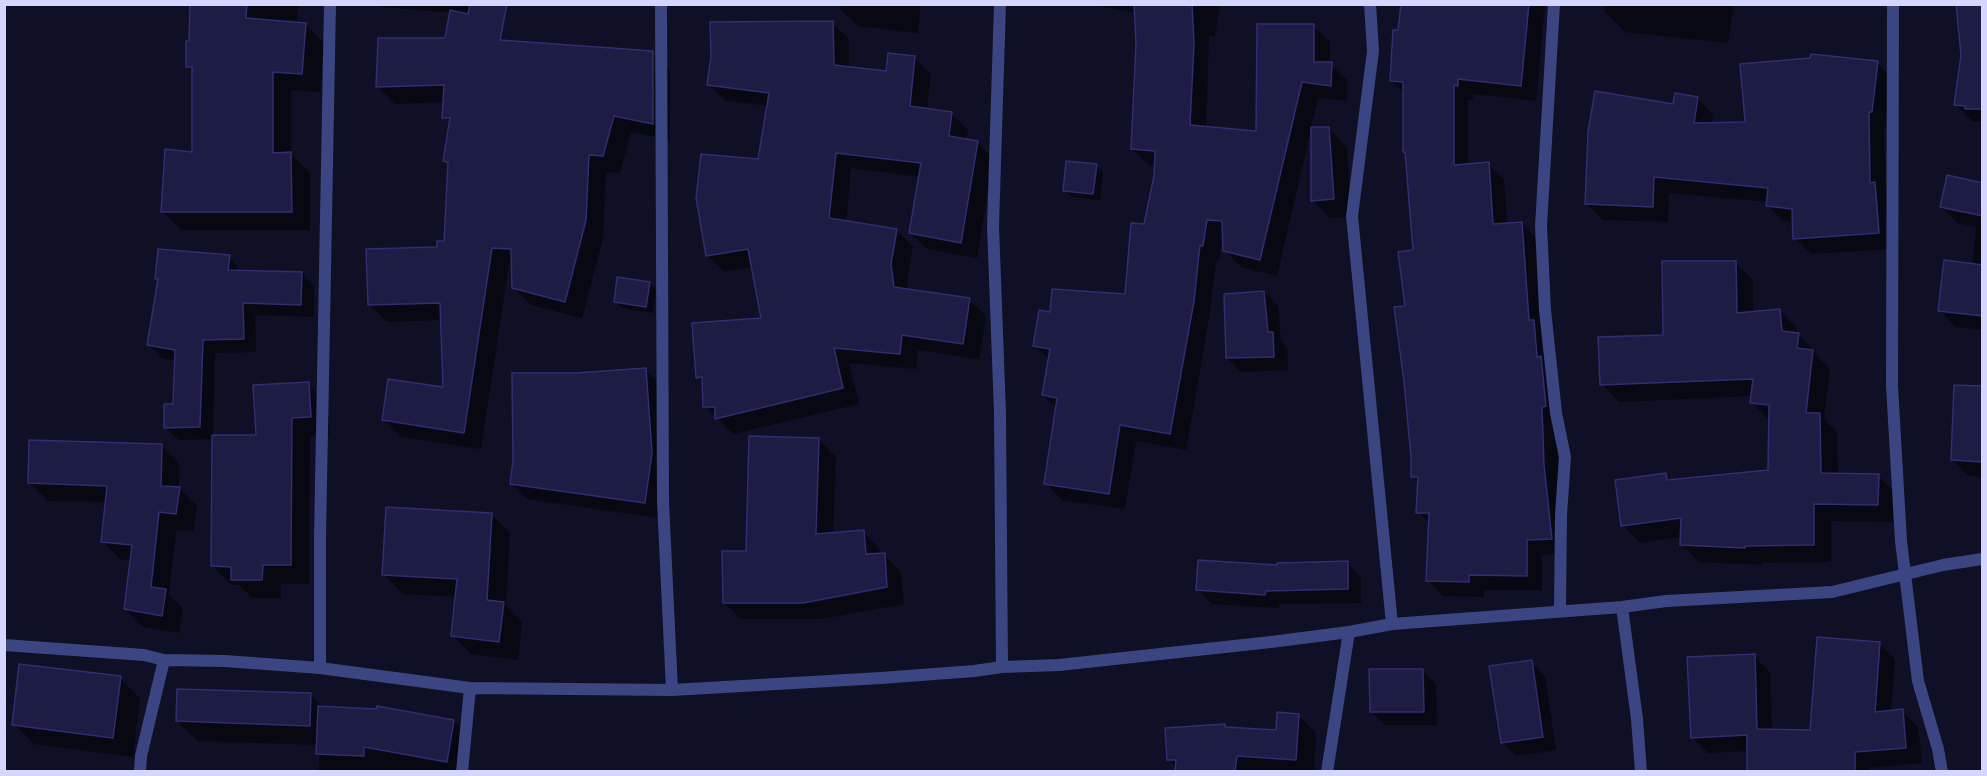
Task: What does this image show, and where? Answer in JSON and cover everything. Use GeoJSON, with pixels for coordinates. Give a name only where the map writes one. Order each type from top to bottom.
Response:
{"type":"FeatureCollection","features":[{"type":"Feature","properties":{"kind":"street"},"geometry":{"type":"LineString","coordinates":[[320,668],[320,537],[330,4]]}},
{"type":"Feature","properties":{"kind":"street"},"geometry":{"type":"LineString","coordinates":[[661,4],[663,502],[672,690]]}},
{"type":"Feature","properties":{"kind":"street"},"geometry":{"type":"LineString","coordinates":[[1000,4],[993,226],[1000,413],[1002,667]]}},
{"type":"Feature","properties":{"kind":"street"},"geometry":{"type":"LineString","coordinates":[[1370,4],[1372,51],[1352,216],[1392,624]]}},
{"type":"Feature","properties":{"kind":"street"},"geometry":{"type":"LineString","coordinates":[[1554,4],[1541,226],[1545,310],[1556,413],[1565,457],[1561,515],[1560,610]]}},
{"type":"Feature","properties":{"kind":"street"},"geometry":{"type":"LineString","coordinates":[[1893,4],[1892,386],[1905,575],[1918,681],[1938,749],[1942,771]]}},
{"type":"Feature","properties":{"kind":"street"},"geometry":{"type":"LineString","coordinates":[[4,645],[144,655],[164,660],[225,661],[320,668],[470,688],[672,690],[1059,665],[1350,632],[1392,624],[1622,607],[1666,601],[1832,592],[1943,565],[1983,559]]}},
{"type":"Feature","properties":{"kind":"street"},"geometry":{"type":"LineString","coordinates":[[1622,607],[1637,719],[1641,771]]}},
{"type":"Feature","properties":{"kind":"street"},"geometry":{"type":"LineString","coordinates":[[1327,771],[1350,632]]}},
{"type":"Feature","properties":{"kind":"street"},"geometry":{"type":"LineString","coordinates":[[140,771],[141,756],[164,660]]}},
{"type":"Feature","properties":{"kind":"street"},"geometry":{"type":"LineString","coordinates":[[462,771],[470,688]]}},
{"type":"Feature","properties":{"kind":"building"},"geometry":{"type":"Polygon","coordinates":[[[190,4],[247,4],[246,18],[306,23],[302,74],[273,72],[273,153],[291,152],[292,212],[161,212],[165,149],[192,152],[192,67],[186,67],[190,4]]]}},
{"type":"Feature","properties":{"kind":"building"},"geometry":{"type":"Polygon","coordinates":[[[470,4],[507,4],[500,40],[653,51],[653,124],[614,116],[603,156],[589,155],[586,220],[565,302],[512,288],[511,249],[492,248],[464,433],[382,420],[388,379],[443,387],[440,303],[368,305],[366,249],[437,247],[437,241],[444,241],[448,162],[443,161],[450,118],[442,118],[444,85],[376,87],[378,38],[445,38],[450,10],[468,14],[470,4]]]}},
{"type":"Feature","properties":{"kind":"building"},"geometry":{"type":"Polygon","coordinates":[[[1134,4],[1192,4],[1194,43],[1190,125],[1256,131],[1257,24],[1314,24],[1314,62],[1332,62],[1331,86],[1302,82],[1260,260],[1223,251],[1222,221],[1207,220],[1203,246],[1200,245],[1194,301],[1170,434],[1120,425],[1109,494],[1044,484],[1057,398],[1042,395],[1050,349],[1033,346],[1039,310],[1050,312],[1052,289],[1125,294],[1131,223],[1144,224],[1154,176],[1155,151],[1131,149],[1136,43],[1134,4]]]}},
{"type":"Feature","properties":{"kind":"building"},"geometry":{"type":"Polygon","coordinates":[[[1401,4],[1529,4],[1521,86],[1458,79],[1458,86],[1454,85],[1454,165],[1489,162],[1493,224],[1522,222],[1529,320],[1534,320],[1537,357],[1541,356],[1546,406],[1542,407],[1544,465],[1552,539],[1527,540],[1527,576],[1469,575],[1469,582],[1426,581],[1429,513],[1416,513],[1418,477],[1411,477],[1404,382],[1394,307],[1405,306],[1398,252],[1413,250],[1405,152],[1403,152],[1403,82],[1390,81],[1393,30],[1398,30],[1401,4]]]}},
{"type":"Feature","properties":{"kind":"building"},"geometry":{"type":"Polygon","coordinates":[[[1956,4],[1983,4],[1983,109],[1965,109],[1965,106],[1954,105],[1961,55],[1956,4]]]}},
{"type":"Feature","properties":{"kind":"building"},"geometry":{"type":"Polygon","coordinates":[[[833,21],[834,65],[886,71],[888,53],[915,56],[910,106],[952,112],[949,136],[978,141],[961,243],[909,233],[921,163],[836,153],[829,218],[897,229],[891,264],[894,287],[970,298],[963,344],[902,335],[900,354],[834,348],[843,388],[715,419],[715,407],[703,407],[702,377],[696,378],[692,323],[761,318],[748,249],[706,256],[696,198],[701,154],[758,159],[769,93],[707,85],[711,56],[710,22],[833,21]]]}},
{"type":"Feature","properties":{"kind":"building"},"geometry":{"type":"Polygon","coordinates":[[[1811,54],[1878,61],[1872,112],[1869,112],[1870,183],[1875,182],[1879,233],[1793,239],[1792,209],[1766,206],[1768,188],[1654,177],[1653,207],[1585,204],[1588,132],[1595,91],[1673,104],[1675,93],[1698,97],[1694,123],[1745,122],[1740,64],[1810,58],[1811,54]]]}},
{"type":"Feature","properties":{"kind":"building"},"geometry":{"type":"Polygon","coordinates":[[[1311,127],[1329,127],[1334,199],[1311,201],[1311,127]]]}},
{"type":"Feature","properties":{"kind":"building"},"geometry":{"type":"Polygon","coordinates":[[[1066,161],[1097,164],[1093,194],[1063,191],[1066,161]]]}},
{"type":"Feature","properties":{"kind":"building"},"geometry":{"type":"Polygon","coordinates":[[[1947,175],[1983,183],[1983,216],[1940,207],[1947,175]]]}},
{"type":"Feature","properties":{"kind":"building"},"geometry":{"type":"Polygon","coordinates":[[[158,249],[230,255],[228,270],[302,272],[301,305],[243,303],[244,339],[203,340],[200,427],[164,428],[164,404],[173,404],[175,350],[147,345],[158,279],[155,279],[158,249]]]}},
{"type":"Feature","properties":{"kind":"building"},"geometry":{"type":"Polygon","coordinates":[[[1944,260],[1983,265],[1983,316],[1938,311],[1944,260]]]}},
{"type":"Feature","properties":{"kind":"building"},"geometry":{"type":"Polygon","coordinates":[[[1662,261],[1736,261],[1737,313],[1780,309],[1782,331],[1799,333],[1797,348],[1813,350],[1806,413],[1820,413],[1821,473],[1879,474],[1878,505],[1814,504],[1814,545],[1745,546],[1745,548],[1680,545],[1681,518],[1621,526],[1615,480],[1666,473],[1667,480],[1768,470],[1769,405],[1750,403],[1753,379],[1600,385],[1598,337],[1663,335],[1662,261]]]}},
{"type":"Feature","properties":{"kind":"building"},"geometry":{"type":"Polygon","coordinates":[[[617,277],[650,282],[646,307],[614,302],[617,277]]]}},
{"type":"Feature","properties":{"kind":"building"},"geometry":{"type":"Polygon","coordinates":[[[1264,291],[1268,332],[1273,332],[1274,357],[1226,358],[1224,294],[1264,291]]]}},
{"type":"Feature","properties":{"kind":"building"},"geometry":{"type":"Polygon","coordinates":[[[646,368],[652,453],[645,503],[510,484],[513,460],[512,373],[576,373],[646,368]]]}},
{"type":"Feature","properties":{"kind":"building"},"geometry":{"type":"Polygon","coordinates":[[[309,382],[311,417],[292,418],[291,565],[263,565],[262,580],[231,580],[231,567],[211,566],[212,435],[256,435],[253,385],[309,382]]]}},
{"type":"Feature","properties":{"kind":"building"},"geometry":{"type":"Polygon","coordinates":[[[1954,385],[1983,386],[1983,462],[1951,460],[1954,385]]]}},
{"type":"Feature","properties":{"kind":"building"},"geometry":{"type":"Polygon","coordinates":[[[749,436],[819,438],[816,534],[864,530],[866,554],[885,553],[887,587],[803,603],[723,603],[722,551],[746,551],[749,436]]]}},
{"type":"Feature","properties":{"kind":"building"},"geometry":{"type":"Polygon","coordinates":[[[29,440],[162,444],[161,486],[180,487],[176,514],[159,512],[151,587],[166,589],[162,616],[124,609],[132,545],[101,542],[107,486],[28,483],[29,440]]]}},
{"type":"Feature","properties":{"kind":"building"},"geometry":{"type":"Polygon","coordinates":[[[386,507],[492,513],[487,600],[504,602],[499,642],[451,636],[457,579],[382,575],[386,507]]]}},
{"type":"Feature","properties":{"kind":"building"},"geometry":{"type":"Polygon","coordinates":[[[1198,560],[1277,565],[1277,563],[1348,561],[1348,589],[1266,591],[1265,595],[1196,590],[1198,560]]]}},
{"type":"Feature","properties":{"kind":"building"},"geometry":{"type":"Polygon","coordinates":[[[1817,637],[1880,642],[1875,712],[1903,709],[1906,748],[1855,752],[1855,771],[1747,771],[1747,735],[1691,738],[1687,657],[1755,654],[1757,729],[1810,730],[1817,637]]]}},
{"type":"Feature","properties":{"kind":"building"},"geometry":{"type":"Polygon","coordinates":[[[1532,660],[1543,737],[1501,743],[1489,666],[1532,660]]]}},
{"type":"Feature","properties":{"kind":"building"},"geometry":{"type":"Polygon","coordinates":[[[19,664],[121,676],[113,738],[12,725],[19,664]]]}},
{"type":"Feature","properties":{"kind":"building"},"geometry":{"type":"Polygon","coordinates":[[[1369,669],[1423,669],[1424,712],[1370,712],[1369,669]]]}},
{"type":"Feature","properties":{"kind":"building"},"geometry":{"type":"Polygon","coordinates":[[[177,689],[311,693],[310,726],[176,721],[177,689]]]}},
{"type":"Feature","properties":{"kind":"building"},"geometry":{"type":"Polygon","coordinates":[[[318,706],[376,709],[377,706],[454,720],[447,762],[364,747],[364,756],[316,754],[318,706]]]}},
{"type":"Feature","properties":{"kind":"building"},"geometry":{"type":"Polygon","coordinates":[[[1277,712],[1299,714],[1296,760],[1237,756],[1235,771],[1175,771],[1176,760],[1167,760],[1165,728],[1225,724],[1225,727],[1276,730],[1277,712]]]}}]}
